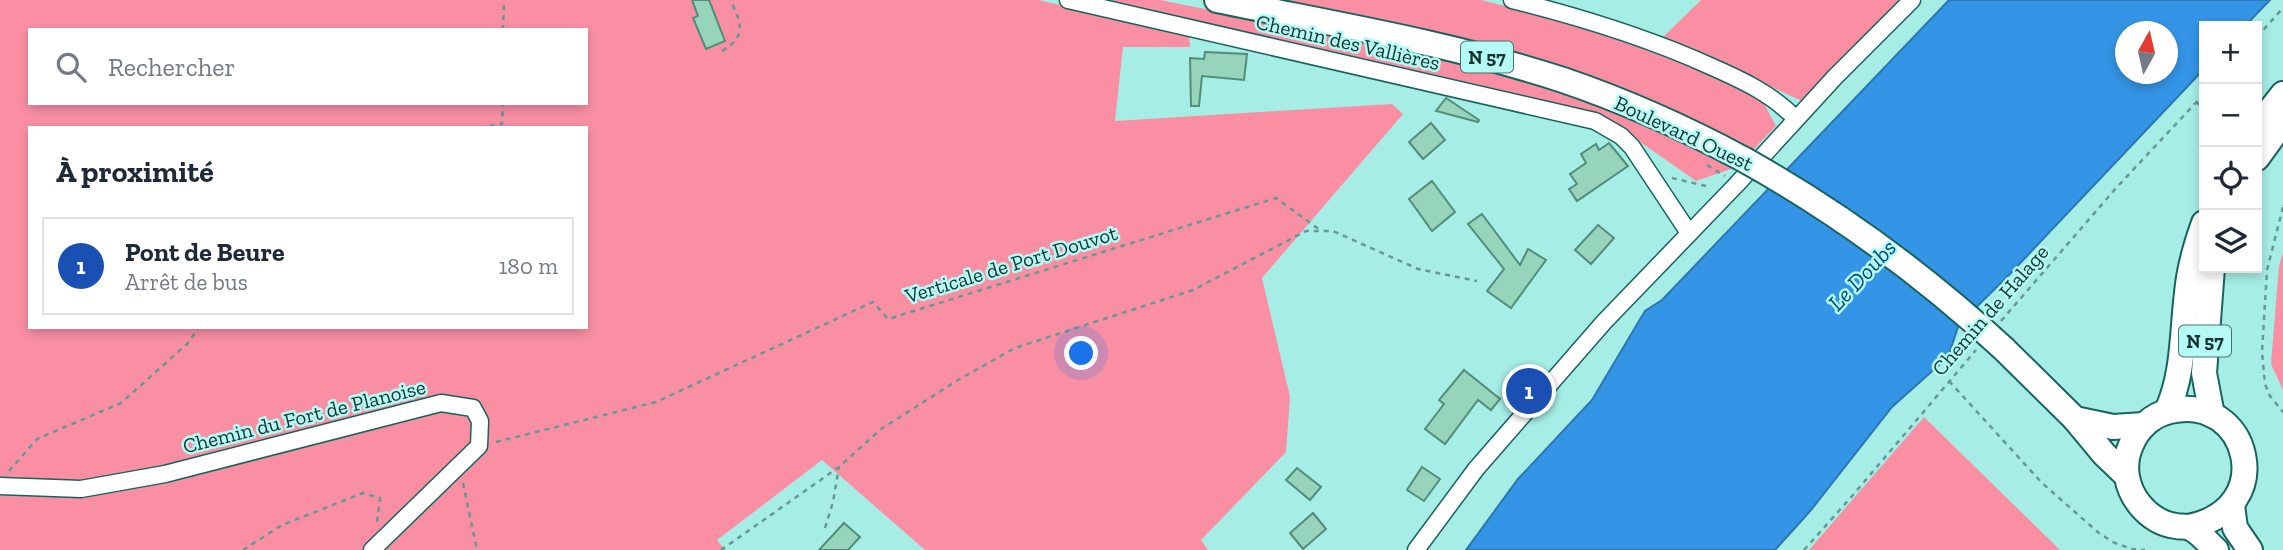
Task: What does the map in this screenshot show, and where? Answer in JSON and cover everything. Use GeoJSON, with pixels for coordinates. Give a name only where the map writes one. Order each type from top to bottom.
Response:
{"type":"FeatureCollection","features":[{"type":"Feature","properties":{"kind":"main road","name":"Boulevard Ouest"},"geometry":{"type":"LineString","coordinates":[[1217,0],[1424,42],[1534,71],[1651,113],[1742,159],[1827,209],[1937,289],[1993,346],[2075,419],[2104,454],[2126,475]]}},
{"type":"Feature","properties":{"kind":"main road"},"geometry":{"type":"LineString","coordinates":[[2262,121],[2283,94]]}},
{"type":"Feature","properties":{"kind":"main road"},"geometry":{"type":"LineString","coordinates":[[2262,151],[2283,122]]}},
{"type":"Feature","properties":{"kind":"main road","name":"N 57"},"geometry":{"type":"LineString","coordinates":[[2167,411],[2180,367],[2187,290],[2199,240]]}},
{"type":"Feature","properties":{"kind":"main road","name":"N 57"},"geometry":{"type":"LineString","coordinates":[[2212,273],[2204,358],[2206,389],[2212,415]]}},
{"type":"Feature","properties":{"kind":"main road"},"geometry":{"type":"LineString","coordinates":[[2182,408],[2212,415],[2225,423],[2235,434],[2242,448],[2245,463],[2240,492],[2232,505],[2205,524],[2176,526],[2152,517],[2135,499],[2126,475],[2129,448],[2135,436],[2144,425],[2167,411],[2182,408]]}},
{"type":"Feature","properties":{"kind":"main road"},"geometry":{"type":"LineString","coordinates":[[2075,419],[2113,427],[2144,425]]}},
{"type":"Feature","properties":{"kind":"main road"},"geometry":{"type":"LineString","coordinates":[[2232,505],[2235,528],[2250,550]]}},
{"type":"Feature","properties":{"kind":"main road"},"geometry":{"type":"LineString","coordinates":[[2188,527],[2216,550]]}},
{"type":"Feature","properties":{"kind":"street","name":"Chemin des Vallières"},"geometry":{"type":"LineString","coordinates":[[1068,0],[1582,116],[1621,136],[1650,171],[1689,233]]}},
{"type":"Feature","properties":{"kind":"street"},"geometry":{"type":"LineString","coordinates":[[1512,0],[1581,18],[1668,46],[1750,84],[1782,105],[1796,119]]}},
{"type":"Feature","properties":{"kind":"street"},"geometry":{"type":"LineString","coordinates":[[1416,550],[1476,469],[1604,322],[1912,0]]}},
{"type":"Feature","properties":{"kind":"street","name":"Chemin du Fort de Planoise"},"geometry":{"type":"LineString","coordinates":[[4,479],[82,489],[165,474],[441,403],[473,408],[480,421],[479,446]]}},
{"type":"Feature","properties":{"kind":"street"},"geometry":{"type":"LineString","coordinates":[[373,548],[479,446]]}},
{"type":"Feature","properties":{"kind":"path"},"geometry":{"type":"LineString","coordinates":[[503,28],[504,0]]}},
{"type":"Feature","properties":{"kind":"path"},"geometry":{"type":"LineString","coordinates":[[722,51],[736,43],[741,29],[730,0]]}},
{"type":"Feature","properties":{"kind":"path"},"geometry":{"type":"LineString","coordinates":[[2262,31],[2283,8]]}},
{"type":"Feature","properties":{"kind":"path","name":"Chemin de Halage"},"geometry":{"type":"LineString","coordinates":[[1999,323],[2199,100]]}},
{"type":"Feature","properties":{"kind":"path"},"geometry":{"type":"LineString","coordinates":[[492,126],[502,124],[502,105]]}},
{"type":"Feature","properties":{"kind":"path"},"geometry":{"type":"LineString","coordinates":[[1702,162],[1737,184]]}},
{"type":"Feature","properties":{"kind":"path"},"geometry":{"type":"LineString","coordinates":[[1650,171],[1696,185],[1719,188],[1737,184]]}},
{"type":"Feature","properties":{"kind":"path","name":"Verticale de Port Douvot"},"geometry":{"type":"LineString","coordinates":[[479,446],[656,402],[873,302],[888,319],[1276,198],[1320,230]]}},
{"type":"Feature","properties":{"kind":"path"},"geometry":{"type":"LineString","coordinates":[[2283,207],[2266,270],[2262,352],[2265,384],[2270,396],[2283,412]]}},
{"type":"Feature","properties":{"kind":"path"},"geometry":{"type":"LineString","coordinates":[[721,550],[839,467],[881,429],[958,380],[1015,348],[1193,290],[1306,231],[1334,231],[1418,269],[1477,281]]}},
{"type":"Feature","properties":{"kind":"path"},"geometry":{"type":"LineString","coordinates":[[4,479],[37,439],[121,403],[188,343],[198,329]]}},
{"type":"Feature","properties":{"kind":"path","name":"Chemin de Halage"},"geometry":{"type":"LineString","coordinates":[[1804,550],[1949,381],[1993,346]]}},
{"type":"Feature","properties":{"kind":"path"},"geometry":{"type":"LineString","coordinates":[[1949,381],[2042,483],[2100,534],[2115,543],[2144,550]]}},
{"type":"Feature","properties":{"kind":"path"},"geometry":{"type":"LineString","coordinates":[[461,465],[477,550]]}},
{"type":"Feature","properties":{"kind":"path"},"geometry":{"type":"LineString","coordinates":[[825,528],[839,467]]}},
{"type":"Feature","properties":{"kind":"path"},"geometry":{"type":"LineString","coordinates":[[243,550],[282,524],[363,492],[380,498],[373,548]]}},
{"type":"Feature","properties":{"kind":"shaded area"},"geometry":{"type":"Polygon","coordinates":[[[0,0],[1038,0],[1189,34],[1190,47],[1123,47],[1115,121],[1392,104],[1403,114],[1262,278],[1290,397],[1286,452],[1201,540],[1208,550],[925,550],[822,460],[717,540],[725,550],[0,550],[0,0]]]}},
{"type":"Feature","properties":{"kind":"shaded area"},"geometry":{"type":"Polygon","coordinates":[[[1101,0],[1160,0],[1429,54],[1518,77],[1636,118],[1737,167],[1696,181],[1606,118],[1101,0]]]}},
{"type":"Feature","properties":{"kind":"shaded area"},"geometry":{"type":"Polygon","coordinates":[[[1276,0],[1481,0],[1601,30],[1718,75],[1761,98],[1776,126],[1750,153],[1276,0]]]}},
{"type":"Feature","properties":{"kind":"shaded area"},"geometry":{"type":"Polygon","coordinates":[[[1701,0],[1899,0],[1802,101],[1663,37],[1701,0]]]}},
{"type":"Feature","properties":{"kind":"shaded area"},"geometry":{"type":"Polygon","coordinates":[[[2283,253],[2283,390],[2271,364],[2279,266],[2283,253]]]}},
{"type":"Feature","properties":{"kind":"shaded area"},"geometry":{"type":"Polygon","coordinates":[[[1924,417],[2060,550],[1809,550],[1924,417]]]}},
{"type":"Feature","properties":{"kind":"water","name":"Le Doubs"},"geometry":{"type":"Polygon","coordinates":[[[1949,0],[2270,0],[2250,21],[2199,21],[2199,74],[1959,324],[1948,357],[1892,407],[1811,510],[1775,550],[1466,550],[1518,479],[1592,400],[1645,311],[1662,300],[1949,0]]]}},
{"type":"Feature","properties":{"kind":"building"},"geometry":{"type":"Polygon","coordinates":[[[692,0],[709,0],[725,41],[706,49],[693,18],[698,16],[692,0]]]}},
{"type":"Feature","properties":{"kind":"building"},"geometry":{"type":"Polygon","coordinates":[[[1205,52],[1247,54],[1244,80],[1202,76],[1199,106],[1191,106],[1190,58],[1204,59],[1205,52]]]}},
{"type":"Feature","properties":{"kind":"building"},"geometry":{"type":"Polygon","coordinates":[[[1446,98],[1479,120],[1478,122],[1436,111],[1446,98]]]}},
{"type":"Feature","properties":{"kind":"building"},"geometry":{"type":"Polygon","coordinates":[[[1431,123],[1445,140],[1423,159],[1409,142],[1431,123]]]}},
{"type":"Feature","properties":{"kind":"building"},"geometry":{"type":"Polygon","coordinates":[[[1609,143],[1628,166],[1577,201],[1569,189],[1577,184],[1570,174],[1586,163],[1581,154],[1596,144],[1599,150],[1609,143]]]}},
{"type":"Feature","properties":{"kind":"building"},"geometry":{"type":"Polygon","coordinates":[[[1432,181],[1455,212],[1432,231],[1409,199],[1432,181]]]}},
{"type":"Feature","properties":{"kind":"building"},"geometry":{"type":"Polygon","coordinates":[[[1482,214],[1520,265],[1528,249],[1546,260],[1511,308],[1487,291],[1504,269],[1468,224],[1482,214]]]}},
{"type":"Feature","properties":{"kind":"building"},"geometry":{"type":"Polygon","coordinates":[[[1598,225],[1614,238],[1591,264],[1575,250],[1598,225]]]}},
{"type":"Feature","properties":{"kind":"building"},"geometry":{"type":"Polygon","coordinates":[[[1464,370],[1500,399],[1491,410],[1478,400],[1445,444],[1425,429],[1444,404],[1439,400],[1464,370]]]}},
{"type":"Feature","properties":{"kind":"building"},"geometry":{"type":"Polygon","coordinates":[[[1422,467],[1440,479],[1424,501],[1407,490],[1422,467]]]}},
{"type":"Feature","properties":{"kind":"building"},"geometry":{"type":"Polygon","coordinates":[[[1297,468],[1321,487],[1310,500],[1286,480],[1297,468]]]}},
{"type":"Feature","properties":{"kind":"building"},"geometry":{"type":"Polygon","coordinates":[[[1313,513],[1326,529],[1303,549],[1290,533],[1313,513]]]}},
{"type":"Feature","properties":{"kind":"building"},"geometry":{"type":"Polygon","coordinates":[[[844,523],[860,537],[848,550],[819,550],[844,523]]]}},
{"type":"Feature","properties":{"kind":"place","name":"Pont de Beure"},"geometry":{"type":"Point","coordinates":[1529,391]}}]}
